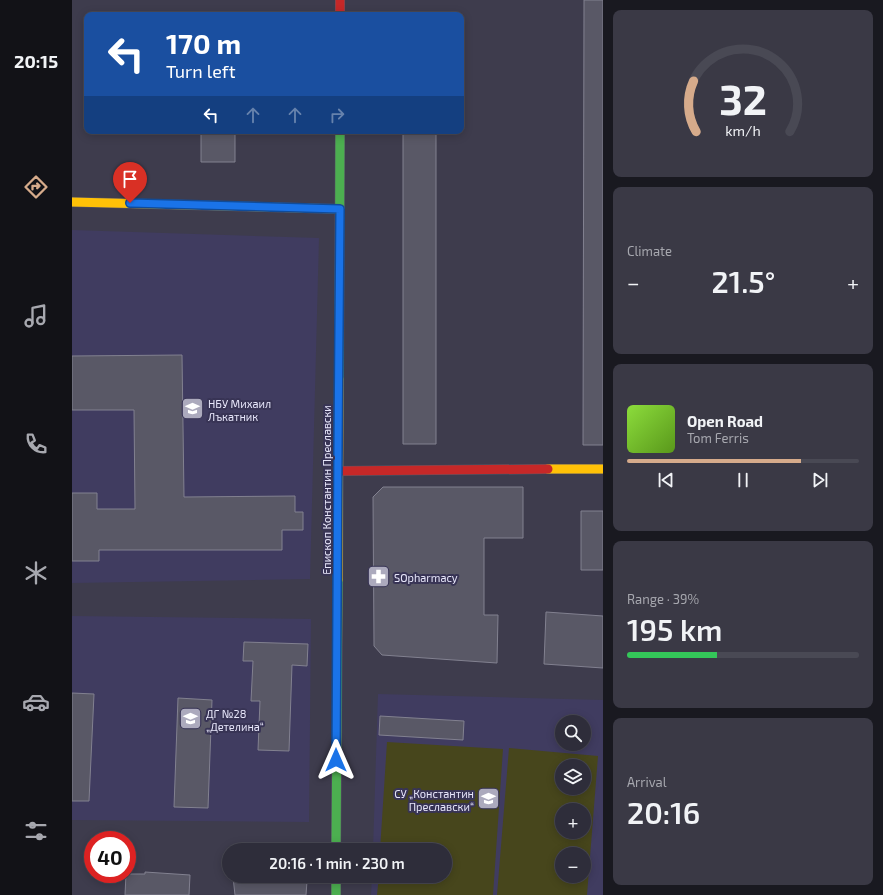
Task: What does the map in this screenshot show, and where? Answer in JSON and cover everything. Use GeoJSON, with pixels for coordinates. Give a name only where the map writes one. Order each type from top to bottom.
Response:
{"type":"FeatureCollection","features":[{"type":"Feature","properties":{"kind":"street"},"geometry":{"type":"LineString","coordinates":[[340,0],[340,12]]}},
{"type":"Feature","properties":{"kind":"street","name":"Епископ Константин Преславски"},"geometry":{"type":"LineString","coordinates":[[336,843],[340,134]]}},
{"type":"Feature","properties":{"kind":"street"},"geometry":{"type":"LineString","coordinates":[[72,202],[340,209]]}},
{"type":"Feature","properties":{"kind":"street"},"geometry":{"type":"LineString","coordinates":[[338,471],[603,469]]}},
{"type":"Feature","properties":{"kind":"street"},"geometry":{"type":"LineString","coordinates":[[336,883],[336,895]]}},
{"type":"Feature","properties":{"kind":"shaded area","name":"НБУ Михаил Лъкатник"},"geometry":{"type":"Polygon","coordinates":[[[72,230],[319,238],[310,579],[72,583],[72,230]]]}},
{"type":"Feature","properties":{"kind":"shaded area","name":"ДГ №28 „Детелина“"},"geometry":{"type":"Polygon","coordinates":[[[72,616],[311,619],[309,822],[72,820],[72,616]]]}},
{"type":"Feature","properties":{"kind":"shaded area","name":"СУ „Константин Преславски“"},"geometry":{"type":"Polygon","coordinates":[[[378,694],[603,700],[603,895],[371,895],[372,883],[452,883],[452,843],[373,843],[378,694]]]}},
{"type":"Feature","properties":{"kind":"shaded area"},"geometry":{"type":"Polygon","coordinates":[[[387,742],[503,749],[493,895],[377,895],[378,883],[452,883],[452,843],[380,843],[387,742]]]}},
{"type":"Feature","properties":{"kind":"shaded area"},"geometry":{"type":"Polygon","coordinates":[[[509,748],[598,756],[591,847],[555,847],[555,883],[588,883],[587,895],[497,895],[509,748]]]}},
{"type":"Feature","properties":{"kind":"building"},"geometry":{"type":"Polygon","coordinates":[[[584,0],[603,0],[603,445],[583,445],[584,0]]]}},
{"type":"Feature","properties":{"kind":"building"},"geometry":{"type":"Polygon","coordinates":[[[201,134],[235,134],[235,162],[201,162],[201,134]]]}},
{"type":"Feature","properties":{"kind":"building"},"geometry":{"type":"Polygon","coordinates":[[[403,134],[436,134],[436,444],[403,444],[403,134]]]}},
{"type":"Feature","properties":{"kind":"building"},"geometry":{"type":"Polygon","coordinates":[[[182,355],[184,497],[295,496],[295,512],[303,512],[303,530],[282,530],[282,550],[99,550],[99,561],[72,561],[72,493],[97,493],[97,509],[135,509],[134,410],[72,410],[72,356],[182,355]]]}},
{"type":"Feature","properties":{"kind":"building"},"geometry":{"type":"Polygon","coordinates":[[[383,487],[523,487],[523,538],[484,538],[484,615],[498,615],[497,663],[382,655],[374,646],[373,497],[383,487]]]}},
{"type":"Feature","properties":{"kind":"building"},"geometry":{"type":"Polygon","coordinates":[[[581,511],[603,511],[603,570],[581,570],[581,511]]]}},
{"type":"Feature","properties":{"kind":"building"},"geometry":{"type":"Polygon","coordinates":[[[546,612],[603,616],[603,668],[544,664],[546,612]]]}},
{"type":"Feature","properties":{"kind":"building"},"geometry":{"type":"Polygon","coordinates":[[[244,642],[308,644],[307,666],[292,665],[289,751],[258,750],[260,701],[251,701],[253,661],[243,661],[244,642]]]}},
{"type":"Feature","properties":{"kind":"building"},"geometry":{"type":"Polygon","coordinates":[[[72,693],[94,694],[89,801],[72,801],[72,693]]]}},
{"type":"Feature","properties":{"kind":"building"},"geometry":{"type":"Polygon","coordinates":[[[178,698],[212,700],[208,808],[174,807],[178,698]]]}},
{"type":"Feature","properties":{"kind":"building"},"geometry":{"type":"Polygon","coordinates":[[[380,716],[464,721],[463,740],[379,735],[380,716]]]}},
{"type":"Feature","properties":{"kind":"building"},"geometry":{"type":"Polygon","coordinates":[[[145,872],[190,875],[189,895],[125,895],[126,883],[136,883],[136,874],[145,874],[145,872]]]}},
{"type":"Feature","properties":{"kind":"building"},"geometry":{"type":"Polygon","coordinates":[[[234,883],[307,883],[306,895],[235,895],[234,883]]]}},
{"type":"Feature","properties":{"kind":"traffic: fast"},"geometry":{"type":"LineString","coordinates":[[339,379],[340,134]]}},
{"type":"Feature","properties":{"kind":"traffic: fast"},"geometry":{"type":"LineString","coordinates":[[336,843],[338,580]]}},
{"type":"Feature","properties":{"kind":"traffic: fast"},"geometry":{"type":"LineString","coordinates":[[336,883],[336,895]]}},
{"type":"Feature","properties":{"kind":"traffic: slow"},"geometry":{"type":"LineString","coordinates":[[72,202],[340,209]]}},
{"type":"Feature","properties":{"kind":"traffic: slow"},"geometry":{"type":"LineString","coordinates":[[338,580],[339,379]]}},
{"type":"Feature","properties":{"kind":"traffic: slow"},"geometry":{"type":"LineString","coordinates":[[548,469],[603,469]]}},
{"type":"Feature","properties":{"kind":"traffic: jam"},"geometry":{"type":"LineString","coordinates":[[340,0],[340,12]]}},
{"type":"Feature","properties":{"kind":"traffic: jam"},"geometry":{"type":"LineString","coordinates":[[338,471],[548,469]]}},
{"type":"Feature","properties":{"kind":"place","name":"НБУ Михаил Лъкатник"},"geometry":{"type":"Point","coordinates":[193,409]}},
{"type":"Feature","properties":{"kind":"place","name":"SOpharmacy"},"geometry":{"type":"Point","coordinates":[379,577]}},
{"type":"Feature","properties":{"kind":"place","name":"ДГ №28 „Детелина“"},"geometry":{"type":"Point","coordinates":[191,719]}},
{"type":"Feature","properties":{"kind":"place","name":"СУ „Константин Преславски“"},"geometry":{"type":"Point","coordinates":[489,799]}},
{"type":"Feature","properties":{"kind":"route"},"geometry":{"type":"LineString","coordinates":[[130,203],[292,209],[340,209],[336,760]]}}]}
